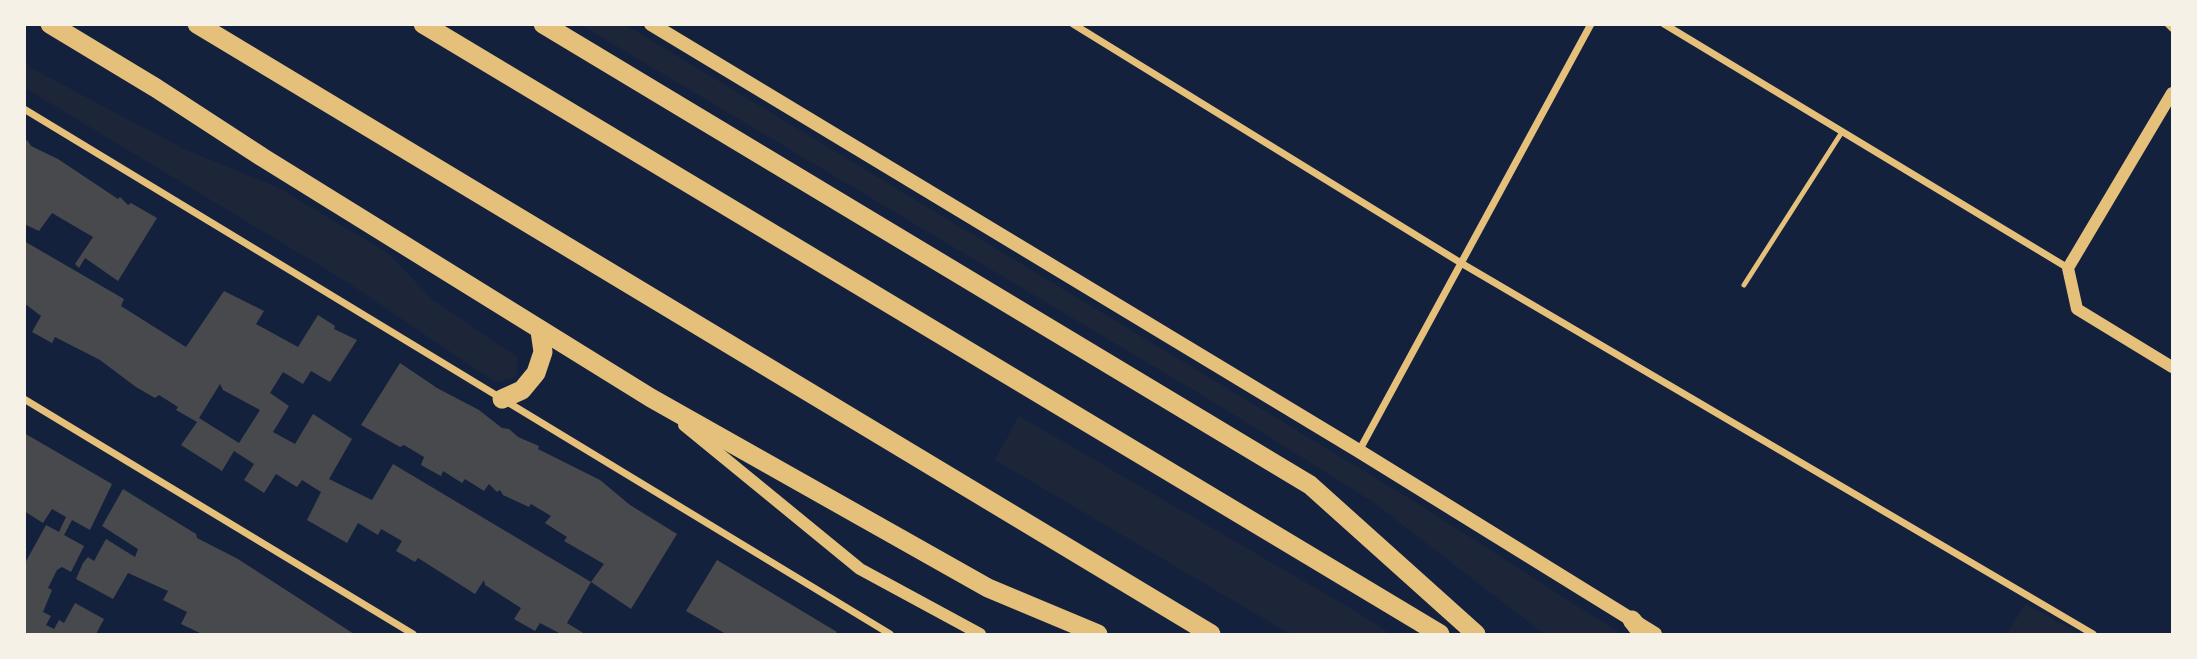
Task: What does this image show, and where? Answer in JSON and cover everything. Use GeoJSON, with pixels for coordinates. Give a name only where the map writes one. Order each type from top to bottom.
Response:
{"type":"FeatureCollection","features":[{"type":"Feature","properties":{"kind":"highway"},"geometry":{"type":"LineString","coordinates":[[50,24],[651,398],[988,588],[1098,635]]}},
{"type":"Feature","properties":{"kind":"highway"},"geometry":{"type":"LineString","coordinates":[[197,24],[1211,635]]}},
{"type":"Feature","properties":{"kind":"highway"},"geometry":{"type":"LineString","coordinates":[[423,24],[1440,635]]}},
{"type":"Feature","properties":{"kind":"highway"},"geometry":{"type":"LineString","coordinates":[[542,24],[1310,485],[1476,635]]}},
{"type":"Feature","properties":{"kind":"highway"},"geometry":{"type":"LineString","coordinates":[[502,399],[522,390],[536,373],[543,352],[540,331]]}},
{"type":"Feature","properties":{"kind":"main road"},"geometry":{"type":"LineString","coordinates":[[650,24],[674,31],[1359,451],[1637,627],[1655,635]]}},
{"type":"Feature","properties":{"kind":"street"},"geometry":{"type":"LineString","coordinates":[[1073,24],[1461,262],[2093,635]]}},
{"type":"Feature","properties":{"kind":"street"},"geometry":{"type":"LineString","coordinates":[[1359,451],[1591,24]]}},
{"type":"Feature","properties":{"kind":"street"},"geometry":{"type":"LineString","coordinates":[[1664,24],[2068,268]]}},
{"type":"Feature","properties":{"kind":"street"},"geometry":{"type":"LineString","coordinates":[[2168,24],[2172,28]]}},
{"type":"Feature","properties":{"kind":"street"},"geometry":{"type":"LineString","coordinates":[[2172,93],[2068,268],[2077,309],[2172,367]]}},
{"type":"Feature","properties":{"kind":"street"},"geometry":{"type":"LineString","coordinates":[[24,109],[890,635]]}},
{"type":"Feature","properties":{"kind":"street"},"geometry":{"type":"LineString","coordinates":[[651,398],[860,569],[980,635]]}},
{"type":"Feature","properties":{"kind":"street"},"geometry":{"type":"LineString","coordinates":[[24,399],[413,635]]}},
{"type":"Feature","properties":{"kind":"lane"},"geometry":{"type":"LineString","coordinates":[[1744,285],[1842,132]]}},
{"type":"Feature","properties":{"kind":"shaded area"},"geometry":{"type":"Polygon","coordinates":[[[581,25],[626,25],[1417,503],[1621,634],[1544,634],[1373,502],[1220,406],[581,25]]]}},
{"type":"Feature","properties":{"kind":"shaded area"},"geometry":{"type":"Polygon","coordinates":[[[24,61],[31,68],[184,149],[277,187],[388,253],[433,300],[517,357],[517,377],[495,382],[347,282],[25,88],[24,61]]]}},
{"type":"Feature","properties":{"kind":"shaded area"},"geometry":{"type":"Polygon","coordinates":[[[1019,416],[1391,634],[1290,634],[995,460],[1019,416]]]}},
{"type":"Feature","properties":{"kind":"shaded area"},"geometry":{"type":"Polygon","coordinates":[[[2025,604],[2081,634],[2007,634],[2025,604]]]}},
{"type":"Feature","properties":{"kind":"building"},"geometry":{"type":"Polygon","coordinates":[[[27,140],[31,146],[58,159],[118,199],[120,197],[128,205],[131,203],[157,218],[118,281],[85,258],[79,268],[75,264],[93,237],[52,213],[39,231],[24,224],[24,142],[27,140]]]}},
{"type":"Feature","properties":{"kind":"building"},"geometry":{"type":"Polygon","coordinates":[[[24,241],[124,299],[121,306],[186,347],[224,291],[264,311],[256,324],[298,347],[318,315],[335,326],[334,329],[357,340],[330,382],[311,371],[303,384],[283,372],[270,393],[289,406],[273,432],[295,444],[313,414],[352,439],[329,479],[372,500],[393,464],[591,582],[567,623],[585,634],[561,634],[540,623],[535,631],[514,619],[521,608],[485,585],[484,580],[475,594],[418,558],[415,562],[396,551],[402,541],[381,529],[378,535],[358,523],[347,543],[307,520],[321,492],[302,480],[297,487],[276,474],[264,493],[244,480],[254,464],[234,451],[222,471],[181,445],[197,422],[176,410],[178,407],[159,395],[155,398],[136,387],[100,360],[55,337],[52,343],[32,332],[41,316],[24,303],[24,241]],[[220,384],[199,418],[239,443],[260,410],[223,390],[220,384]]]}},
{"type":"Feature","properties":{"kind":"building"},"geometry":{"type":"Polygon","coordinates":[[[400,363],[437,388],[479,410],[502,428],[509,429],[518,437],[539,446],[538,449],[600,480],[630,505],[677,534],[631,609],[591,582],[604,564],[564,541],[567,537],[545,523],[551,516],[531,504],[529,507],[503,495],[500,490],[497,492],[489,484],[484,491],[465,479],[462,483],[443,471],[441,476],[421,465],[424,457],[361,425],[400,363]]]}},
{"type":"Feature","properties":{"kind":"building"},"geometry":{"type":"Polygon","coordinates":[[[24,433],[112,484],[90,530],[72,520],[64,535],[84,546],[71,572],[62,567],[57,570],[48,588],[52,590],[43,612],[51,616],[46,625],[54,629],[59,620],[64,623],[75,603],[104,619],[96,634],[24,634],[24,565],[46,525],[59,532],[66,517],[52,509],[43,523],[24,511],[24,433]]]}},
{"type":"Feature","properties":{"kind":"building"},"geometry":{"type":"Polygon","coordinates":[[[123,489],[196,534],[197,538],[238,559],[354,634],[202,634],[181,624],[187,612],[163,600],[168,591],[128,573],[113,599],[76,579],[83,563],[88,557],[94,561],[106,539],[135,557],[138,549],[102,526],[123,489]]]}},
{"type":"Feature","properties":{"kind":"building"},"geometry":{"type":"Polygon","coordinates":[[[717,560],[837,632],[726,634],[686,611],[717,560]]]}}]}
